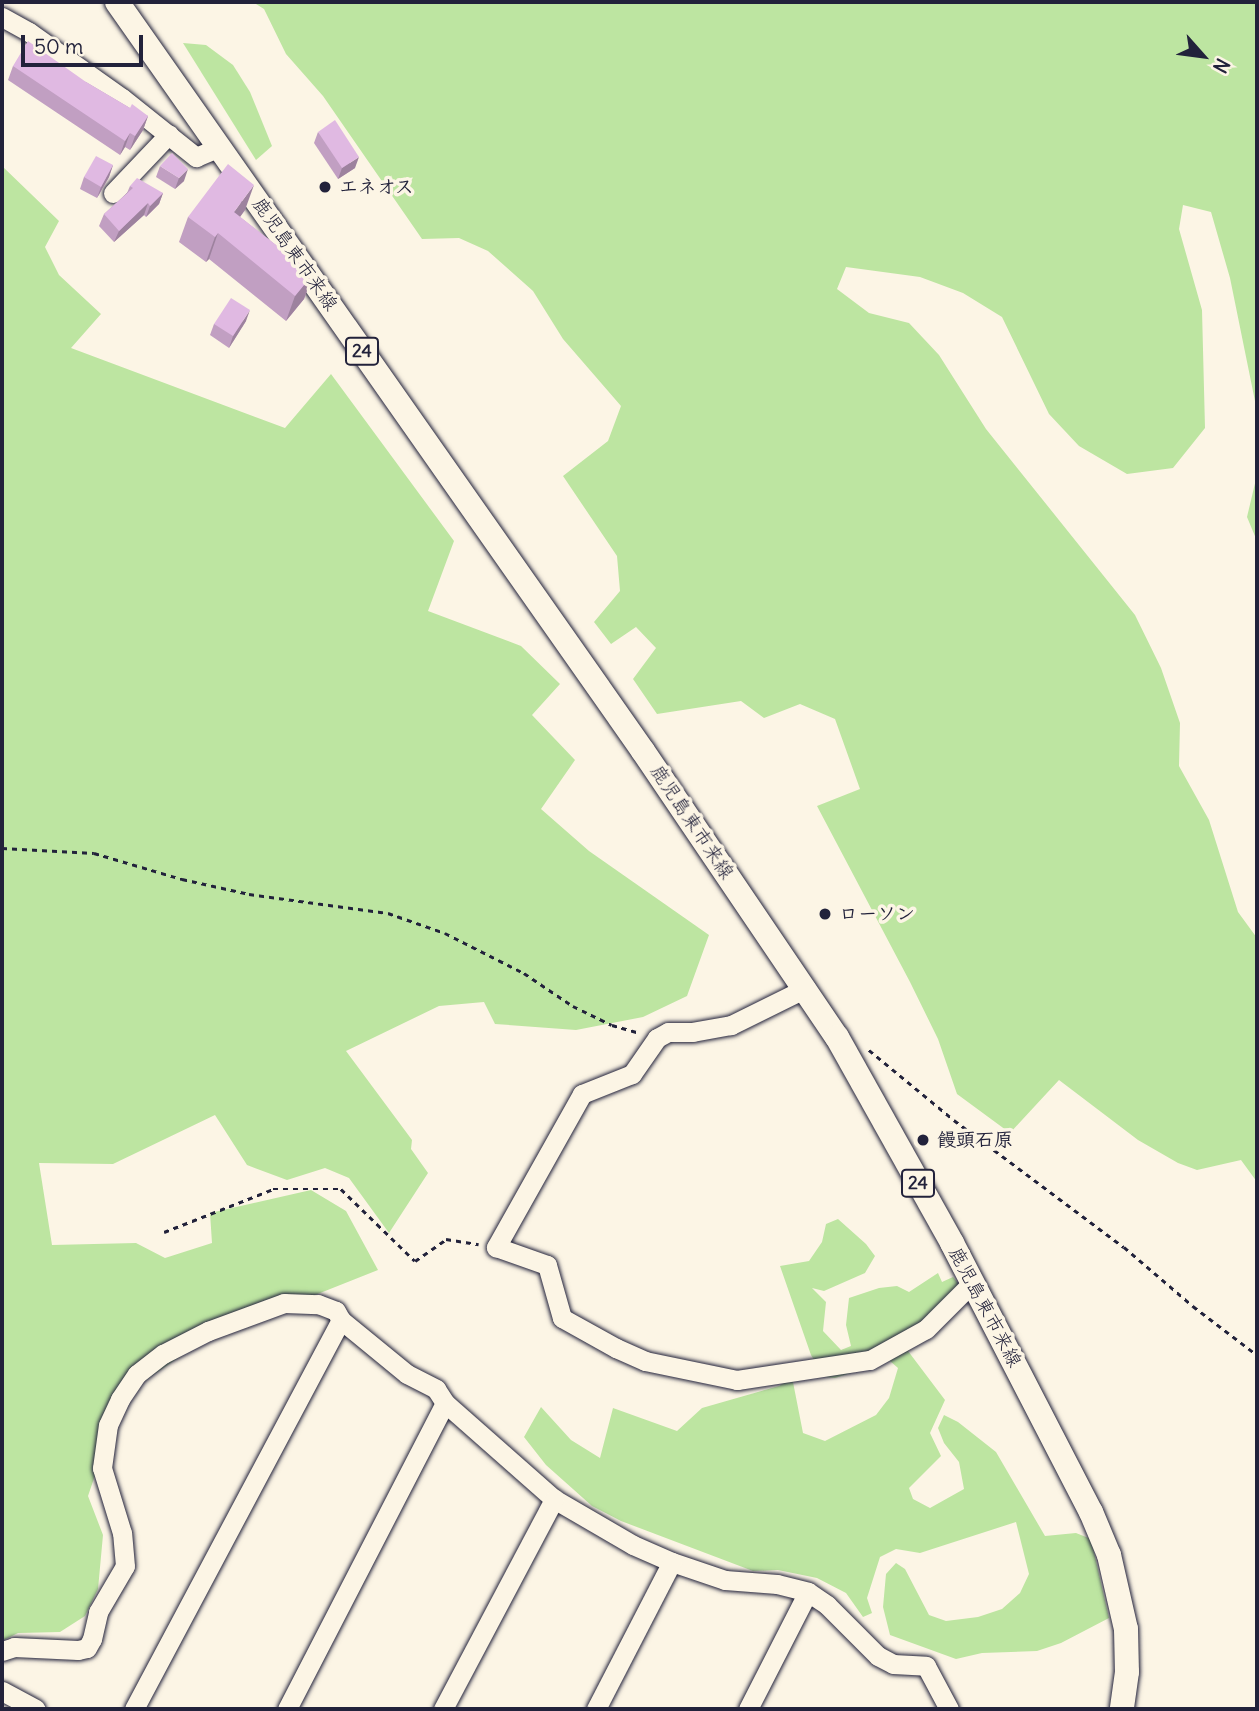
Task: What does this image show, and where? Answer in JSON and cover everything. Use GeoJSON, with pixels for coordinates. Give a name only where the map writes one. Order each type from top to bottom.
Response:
{"type":"FeatureCollection","features":[{"type":"Feature","properties":{"kind":"main road","name":"鹿児島東市来線"},"geometry":{"type":"LineString","coordinates":[[117,2],[806,988],[837,1037],[1078,1482],[1109,1555],[1126,1629],[1127,1672],[1122,1709]]}},
{"type":"Feature","properties":{"kind":"street"},"geometry":{"type":"LineString","coordinates":[[2,16],[29,32],[169,134],[196,158],[219,147]]}},
{"type":"Feature","properties":{"kind":"street"},"geometry":{"type":"LineString","coordinates":[[113,193],[169,134]]}},
{"type":"Feature","properties":{"kind":"street"},"geometry":{"type":"LineString","coordinates":[[806,988],[731,1025],[693,1032],[668,1032],[657,1038],[632,1074],[582,1094],[496,1247],[548,1265],[562,1318],[616,1348],[645,1361],[737,1380],[870,1360],[926,1329],[972,1283]]}},
{"type":"Feature","properties":{"kind":"street"},"geometry":{"type":"LineString","coordinates":[[2,1651],[14,1647],[78,1650],[87,1648],[92,1639],[98,1612],[125,1566],[122,1533],[102,1468],[108,1425],[120,1399],[137,1374],[163,1354],[208,1331],[284,1303],[318,1304],[336,1311],[341,1320],[407,1374],[436,1390],[445,1403],[554,1499],[633,1545],[672,1562],[726,1580],[777,1584],[808,1592],[827,1605],[878,1656],[893,1664],[926,1666],[949,1709]]}},
{"type":"Feature","properties":{"kind":"street"},"geometry":{"type":"LineString","coordinates":[[134,1709],[341,1320]]}},
{"type":"Feature","properties":{"kind":"street"},"geometry":{"type":"LineString","coordinates":[[287,1709],[445,1403]]}},
{"type":"Feature","properties":{"kind":"street"},"geometry":{"type":"LineString","coordinates":[[443,1709],[554,1499]]}},
{"type":"Feature","properties":{"kind":"street"},"geometry":{"type":"LineString","coordinates":[[596,1709],[672,1562]]}},
{"type":"Feature","properties":{"kind":"street"},"geometry":{"type":"LineString","coordinates":[[748,1709],[808,1592]]}},
{"type":"Feature","properties":{"kind":"street"},"geometry":{"type":"LineString","coordinates":[[2,1691],[36,1709]]}},
{"type":"Feature","properties":{"kind":"path"},"geometry":{"type":"LineString","coordinates":[[2,848],[94,853],[182,879],[248,894],[388,913],[445,933],[524,973],[573,1006],[612,1025],[657,1038]]}},
{"type":"Feature","properties":{"kind":"path"},"geometry":{"type":"LineString","coordinates":[[837,1037],[875,1052],[954,1120],[1124,1247],[1193,1306],[1257,1355]]}},
{"type":"Feature","properties":{"kind":"path"},"geometry":{"type":"LineString","coordinates":[[164,1231],[273,1189],[341,1189],[415,1261],[446,1239],[496,1247]]}},
{"type":"Feature","properties":{"kind":"green space"},"geometry":{"type":"Polygon","coordinates":[[[253,2],[1257,2],[1257,411],[1230,278],[1211,212],[1183,205],[1179,229],[1202,310],[1205,428],[1173,468],[1127,474],[1079,446],[1049,414],[1002,317],[963,293],[920,277],[846,267],[837,289],[869,313],[909,323],[939,355],[986,429],[1135,615],[1161,668],[1180,723],[1179,766],[1209,820],[1238,912],[1257,938],[1257,1182],[1241,1160],[1197,1170],[1178,1163],[1138,1140],[1059,1080],[1010,1133],[957,1094],[938,1039],[817,806],[860,789],[835,719],[800,704],[764,718],[741,701],[657,714],[633,679],[656,648],[636,627],[611,644],[594,622],[620,591],[617,556],[563,476],[608,441],[621,406],[563,339],[533,291],[488,251],[459,238],[422,239],[323,96],[286,54],[264,9],[253,2]]]}},
{"type":"Feature","properties":{"kind":"green space"},"geometry":{"type":"Polygon","coordinates":[[[183,43],[206,45],[233,65],[250,92],[272,146],[256,160],[183,43]]]}},
{"type":"Feature","properties":{"kind":"green space"},"geometry":{"type":"Polygon","coordinates":[[[2,166],[59,221],[45,247],[59,275],[101,314],[71,348],[285,428],[331,374],[454,541],[428,611],[521,646],[560,684],[532,715],[575,760],[541,809],[589,851],[709,935],[687,996],[643,1017],[576,1030],[495,1024],[484,1002],[439,1006],[346,1051],[412,1140],[411,1149],[428,1173],[389,1233],[349,1178],[325,1168],[287,1180],[247,1165],[215,1115],[113,1164],[39,1163],[52,1245],[136,1243],[165,1258],[212,1243],[210,1213],[311,1190],[346,1211],[378,1270],[209,1337],[140,1384],[110,1431],[88,1496],[103,1535],[98,1589],[85,1616],[60,1632],[18,1633],[2,1641],[2,166]]]}},
{"type":"Feature","properties":{"kind":"green space"},"geometry":{"type":"Polygon","coordinates":[[[1257,475],[1257,541],[1247,517],[1257,475]]]}},
{"type":"Feature","properties":{"kind":"green space"},"geometry":{"type":"Polygon","coordinates":[[[838,1219],[866,1244],[875,1256],[865,1273],[824,1291],[812,1288],[826,1302],[823,1331],[841,1350],[851,1346],[846,1325],[849,1298],[879,1288],[897,1286],[909,1292],[938,1273],[942,1282],[953,1277],[966,1293],[946,1317],[908,1351],[945,1400],[930,1433],[941,1456],[909,1488],[913,1499],[930,1508],[964,1489],[959,1462],[944,1443],[938,1428],[944,1415],[958,1422],[996,1452],[1045,1536],[1076,1533],[1091,1539],[1109,1618],[1061,1643],[1037,1651],[982,1653],[956,1659],[890,1635],[883,1607],[886,1574],[896,1563],[905,1569],[929,1615],[946,1621],[978,1617],[1002,1609],[1020,1593],[1029,1574],[1016,1522],[920,1553],[896,1549],[880,1557],[867,1598],[872,1613],[863,1617],[846,1593],[817,1578],[778,1570],[753,1571],[621,1521],[592,1506],[546,1465],[524,1437],[541,1407],[571,1440],[600,1458],[613,1408],[677,1431],[702,1408],[779,1386],[792,1377],[803,1433],[825,1441],[876,1415],[889,1398],[898,1368],[890,1361],[835,1378],[825,1377],[811,1355],[780,1266],[809,1261],[822,1242],[826,1224],[838,1219]]]}},
{"type":"Feature","properties":{"kind":"building"},"geometry":{"type":"Polygon","coordinates":[[[28,41],[86,82],[130,108],[132,104],[148,116],[135,136],[130,133],[125,141],[13,66],[28,41]]]}},
{"type":"Feature","properties":{"kind":"building"},"geometry":{"type":"Polygon","coordinates":[[[335,120],[359,157],[342,168],[318,132],[335,120]]]}},
{"type":"Feature","properties":{"kind":"building"},"geometry":{"type":"Polygon","coordinates":[[[172,153],[188,169],[179,178],[160,166],[172,153]]]}},
{"type":"Feature","properties":{"kind":"building"},"geometry":{"type":"Polygon","coordinates":[[[96,156],[113,165],[101,187],[84,177],[96,156]]]}},
{"type":"Feature","properties":{"kind":"building"},"geometry":{"type":"Polygon","coordinates":[[[228,164],[254,185],[234,212],[313,274],[295,296],[218,233],[215,237],[188,217],[228,164]]]}},
{"type":"Feature","properties":{"kind":"building"},"geometry":{"type":"Polygon","coordinates":[[[137,178],[163,193],[150,206],[148,203],[119,231],[104,214],[133,188],[130,186],[137,178]]]}},
{"type":"Feature","properties":{"kind":"building"},"geometry":{"type":"Polygon","coordinates":[[[231,298],[250,310],[233,336],[214,324],[231,298]]]}},
{"type":"Feature","properties":{"kind":"place","name":"エネオス"},"geometry":{"type":"Point","coordinates":[325,187]}},
{"type":"Feature","properties":{"kind":"place","name":"ローソン"},"geometry":{"type":"Point","coordinates":[825,914]}},
{"type":"Feature","properties":{"kind":"place","name":"饅頭石原"},"geometry":{"type":"Point","coordinates":[923,1140]}}]}
